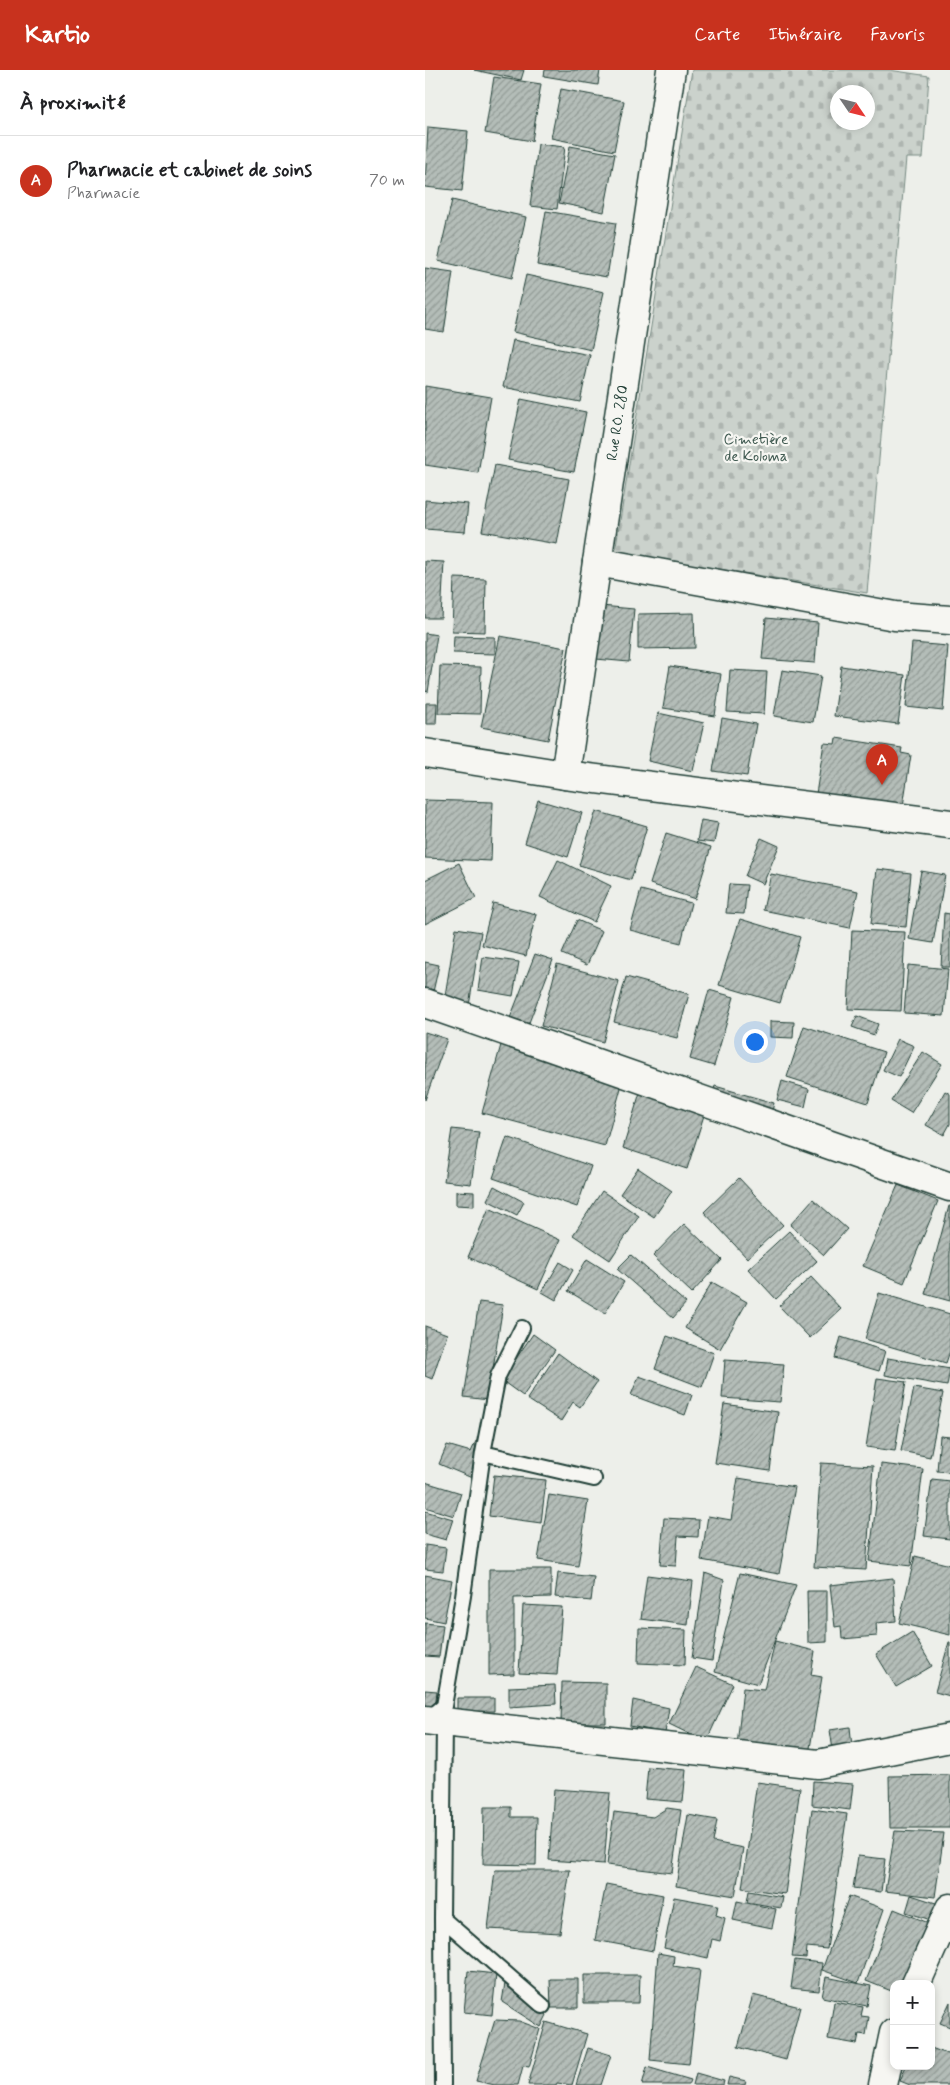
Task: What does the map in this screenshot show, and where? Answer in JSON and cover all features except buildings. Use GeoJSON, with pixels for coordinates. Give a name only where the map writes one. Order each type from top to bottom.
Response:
{"type":"FeatureCollection","features":[{"type":"Feature","properties":{"kind":"street","name":"Rue RO. 280"},"geometry":{"type":"LineString","coordinates":[[565,776],[671,70]]}},
{"type":"Feature","properties":{"kind":"street"},"geometry":{"type":"LineString","coordinates":[[597,562],[895,616],[950,620]]}},
{"type":"Feature","properties":{"kind":"street"},"geometry":{"type":"LineString","coordinates":[[425,753],[565,776],[950,824]]}},
{"type":"Feature","properties":{"kind":"street"},"geometry":{"type":"LineString","coordinates":[[425,1003],[950,1187]]}},
{"type":"Feature","properties":{"kind":"street"},"geometry":{"type":"LineString","coordinates":[[432,1721],[819,1764],[950,1738]]}},
{"type":"Feature","properties":{"kind":"street"},"geometry":{"type":"LineString","coordinates":[[918,1980],[950,1908]]}},
{"type":"Feature","properties":{"kind":"street"},"geometry":{"type":"LineString","coordinates":[[883,2085],[890,2052]]}},
{"type":"Feature","properties":{"kind":"lane"},"geometry":{"type":"LineString","coordinates":[[443,2085],[442,1918],[432,1721],[444,1706],[463,1596],[483,1454],[499,1376],[522,1328]]}},
{"type":"Feature","properties":{"kind":"lane"},"geometry":{"type":"LineString","coordinates":[[483,1454],[594,1479]]}},
{"type":"Feature","properties":{"kind":"lane"},"geometry":{"type":"LineString","coordinates":[[442,1918],[543,2006]]}},
{"type":"Feature","properties":{"kind":"green space","name":"Cimetière de Koloma"},"geometry":{"type":"Polygon","coordinates":[[[692,70],[889,70],[929,76],[923,158],[906,158],[867,593],[615,552],[692,70]]]}},
{"type":"Feature","properties":{"kind":"place","name":"Pharmacie et cabinet de soins"},"geometry":{"type":"Point","coordinates":[882,785]}}]}
